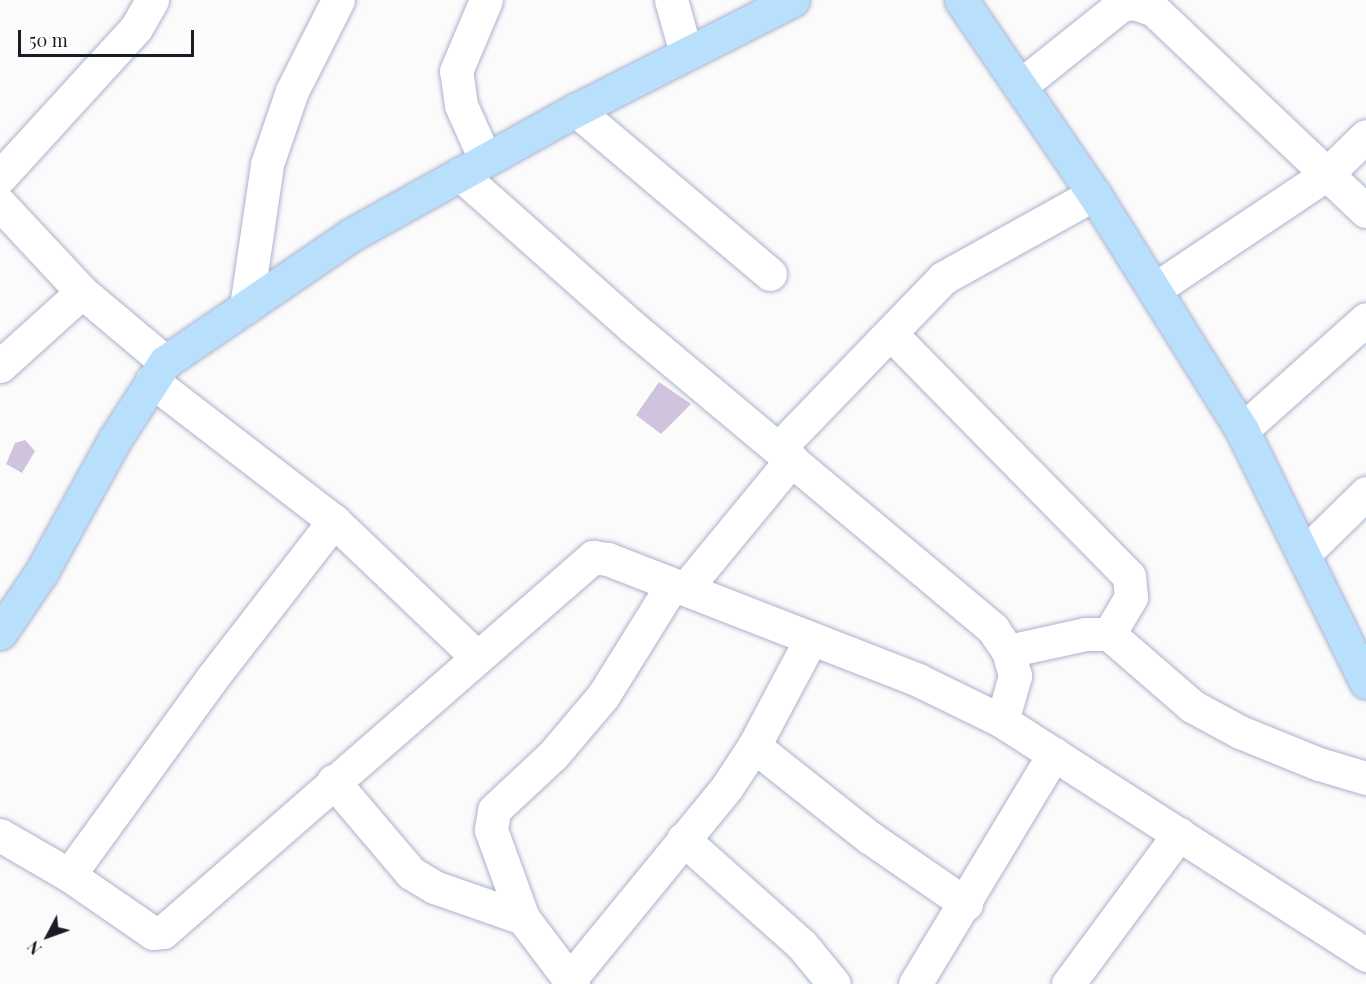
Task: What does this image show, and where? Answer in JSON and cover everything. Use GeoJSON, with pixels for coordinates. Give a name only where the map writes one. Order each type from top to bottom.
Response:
{"type":"FeatureCollection","features":[{"type":"Feature","properties":{"kind":"main road"},"geometry":{"type":"LineString","coordinates":[[0,633],[41,573],[115,439],[159,372],[246,307],[351,235],[576,110],[793,0]]}},
{"type":"Feature","properties":{"kind":"main road"},"geometry":{"type":"LineString","coordinates":[[961,0],[1094,194],[1242,430],[1366,682]]}},
{"type":"Feature","properties":{"kind":"street"},"geometry":{"type":"LineString","coordinates":[[0,177],[122,44],[152,0]]}},
{"type":"Feature","properties":{"kind":"street"},"geometry":{"type":"LineString","coordinates":[[246,307],[267,164],[292,91],[338,0]]}},
{"type":"Feature","properties":{"kind":"street"},"geometry":{"type":"LineString","coordinates":[[486,0],[456,71],[472,167],[632,326],[993,629],[1008,651],[1015,676],[1002,721]]}},
{"type":"Feature","properties":{"kind":"street"},"geometry":{"type":"LineString","coordinates":[[671,0],[686,53]]}},
{"type":"Feature","properties":{"kind":"street"},"geometry":{"type":"LineString","coordinates":[[1020,86],[1121,5],[1134,3],[1154,10],[1366,211]]}},
{"type":"Feature","properties":{"kind":"street"},"geometry":{"type":"LineString","coordinates":[[576,110],[770,274]]}},
{"type":"Feature","properties":{"kind":"street"},"geometry":{"type":"LineString","coordinates":[[1155,289],[1327,174],[1366,135]]}},
{"type":"Feature","properties":{"kind":"street"},"geometry":{"type":"LineString","coordinates":[[811,639],[754,746],[571,981],[524,918],[491,830],[494,810],[553,755],[603,696],[679,587],[786,453],[891,334],[957,267],[1094,194]]}},
{"type":"Feature","properties":{"kind":"street"},"geometry":{"type":"LineString","coordinates":[[0,204],[159,372],[334,521],[476,656]]}},
{"type":"Feature","properties":{"kind":"street"},"geometry":{"type":"LineString","coordinates":[[0,366],[82,292]]}},
{"type":"Feature","properties":{"kind":"street"},"geometry":{"type":"LineString","coordinates":[[1242,430],[1366,319]]}},
{"type":"Feature","properties":{"kind":"street"},"geometry":{"type":"LineString","coordinates":[[891,334],[1129,576],[1131,597],[1109,633]]}},
{"type":"Feature","properties":{"kind":"street"},"geometry":{"type":"LineString","coordinates":[[1304,555],[1366,493]]}},
{"type":"Feature","properties":{"kind":"street"},"geometry":{"type":"LineString","coordinates":[[69,875],[212,678],[334,521]]}},
{"type":"Feature","properties":{"kind":"street"},"geometry":{"type":"LineString","coordinates":[[0,835],[69,875],[153,933],[163,932],[476,656],[593,557],[679,587],[918,681],[1002,721],[1366,955]]}},
{"type":"Feature","properties":{"kind":"street"},"geometry":{"type":"LineString","coordinates":[[1008,651],[1085,634],[1109,633],[1192,706],[1240,732],[1319,764],[1366,778]]}},
{"type":"Feature","properties":{"kind":"street"},"geometry":{"type":"LineString","coordinates":[[754,746],[869,837],[966,904]]}},
{"type":"Feature","properties":{"kind":"street"},"geometry":{"type":"LineString","coordinates":[[915,984],[966,904],[1054,754]]}},
{"type":"Feature","properties":{"kind":"street"},"geometry":{"type":"LineString","coordinates":[[333,781],[411,873],[434,886],[524,918]]}},
{"type":"Feature","properties":{"kind":"street"},"geometry":{"type":"LineString","coordinates":[[1068,984],[1179,834]]}},
{"type":"Feature","properties":{"kind":"street"},"geometry":{"type":"LineString","coordinates":[[683,839],[802,945],[834,984]]}},
{"type":"Feature","properties":{"kind":"building"},"geometry":{"type":"Polygon","coordinates":[[[659,382],[691,404],[661,434],[636,415],[659,382]]]}},
{"type":"Feature","properties":{"kind":"building"},"geometry":{"type":"Polygon","coordinates":[[[25,440],[35,451],[22,473],[6,464],[15,443],[25,440]]]}}]}
